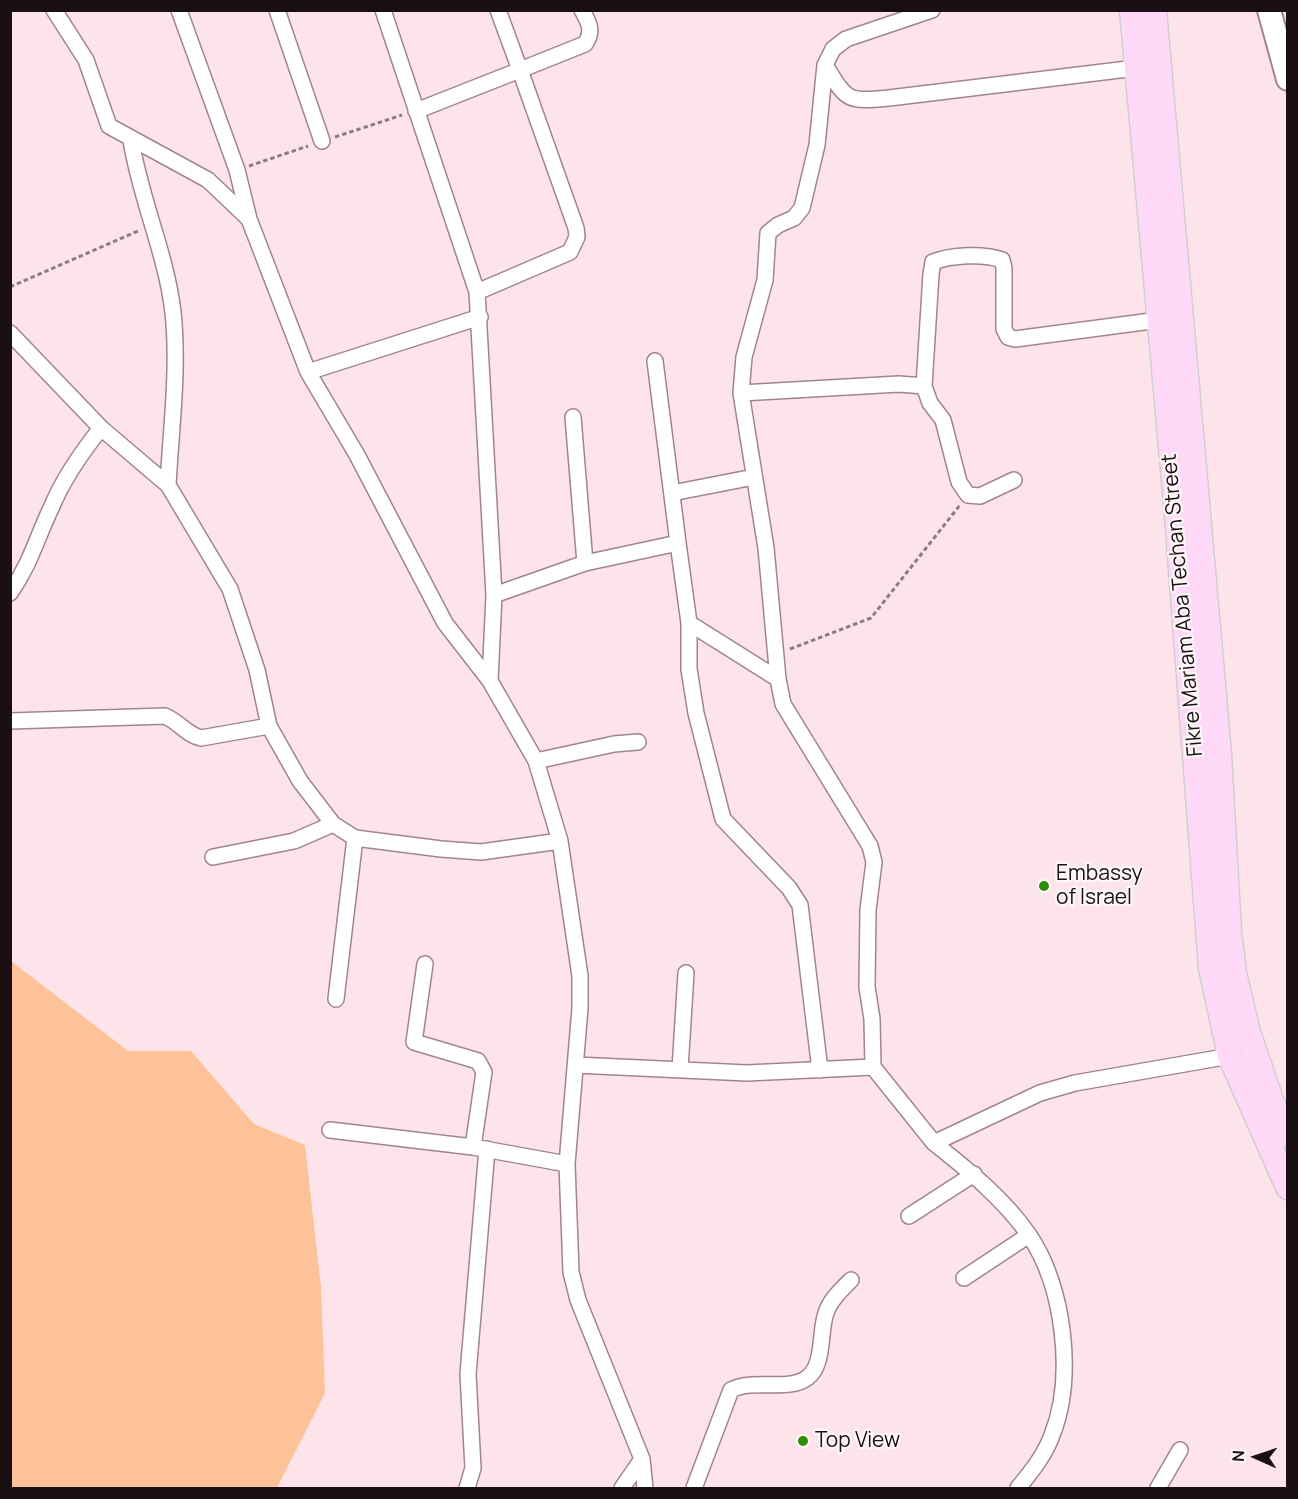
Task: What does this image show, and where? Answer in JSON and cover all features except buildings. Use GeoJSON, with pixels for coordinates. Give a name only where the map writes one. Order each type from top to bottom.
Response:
{"type":"FeatureCollection","features":[{"type":"Feature","properties":{"kind":"main road","name":"Fikre Mariam Aba Techan Street"},"geometry":{"type":"LineString","coordinates":[[1132,10],[1159,320],[1199,665],[1219,754],[1228,932],[1234,973],[1235,1029],[1230,1056],[1287,1187]]}},
{"type":"Feature","properties":{"kind":"main road","name":"Fikre Mariam Aba Techan Street"},"geometry":{"type":"LineString","coordinates":[[1154,10],[1199,665]]}},
{"type":"Feature","properties":{"kind":"main road"},"geometry":{"type":"LineString","coordinates":[[1276,22],[1287,79]]}},
{"type":"Feature","properties":{"kind":"main road","name":"Fikre Mariam Aba Techan Street"},"geometry":{"type":"LineString","coordinates":[[1235,1029],[1287,1136]]}},
{"type":"Feature","properties":{"kind":"street"},"geometry":{"type":"LineString","coordinates":[[54,10],[86,60],[109,126],[208,180],[249,219]]}},
{"type":"Feature","properties":{"kind":"street"},"geometry":{"type":"LineString","coordinates":[[179,10],[237,170],[249,219],[308,372],[357,455],[445,623],[490,681],[536,761],[560,841],[580,976],[576,1065],[567,1164],[571,1272],[578,1300],[642,1459],[645,1488]]}},
{"type":"Feature","properties":{"kind":"street"},"geometry":{"type":"LineString","coordinates":[[277,10],[322,141]]}},
{"type":"Feature","properties":{"kind":"street"},"geometry":{"type":"LineString","coordinates":[[383,10],[477,292],[494,595],[490,681]]}},
{"type":"Feature","properties":{"kind":"street"},"geometry":{"type":"LineString","coordinates":[[477,292],[570,252],[577,237],[498,10]]}},
{"type":"Feature","properties":{"kind":"street"},"geometry":{"type":"LineString","coordinates":[[416,111],[585,44],[590,36],[591,27],[582,10]]}},
{"type":"Feature","properties":{"kind":"street"},"geometry":{"type":"LineString","coordinates":[[932,10],[846,39],[833,49],[825,65],[817,145],[802,208],[794,218],[777,225],[768,233],[765,280],[744,357],[741,393],[766,548],[778,680],[783,704],[870,846],[874,862],[867,938],[867,987],[872,1019],[873,1067],[934,1143],[974,1174],[1029,1235],[1045,1263],[1055,1291],[1064,1375],[1053,1434],[1038,1462],[1018,1488]]}},
{"type":"Feature","properties":{"kind":"street"},"geometry":{"type":"LineString","coordinates":[[825,65],[846,96],[859,101],[1056,80],[1136,68]]}},
{"type":"Feature","properties":{"kind":"street"},"geometry":{"type":"LineString","coordinates":[[131,140],[136,172],[164,269],[173,313],[173,377],[168,485]]}},
{"type":"Feature","properties":{"kind":"street"},"geometry":{"type":"LineString","coordinates":[[1014,480],[980,496],[968,495],[959,482],[943,420],[930,404],[924,386],[933,262],[943,258],[993,257],[1002,260],[1004,329],[1008,337],[1016,339],[1159,320]]}},
{"type":"Feature","properties":{"kind":"street"},"geometry":{"type":"LineString","coordinates":[[308,372],[480,317]]}},
{"type":"Feature","properties":{"kind":"street"},"geometry":{"type":"LineString","coordinates":[[10,333],[101,428],[168,485],[230,590],[257,670],[270,726],[300,781],[333,824],[355,838],[481,852],[560,841]]}},
{"type":"Feature","properties":{"kind":"street"},"geometry":{"type":"LineString","coordinates":[[655,361],[689,623],[689,669],[696,713],[723,819],[789,888],[800,904],[820,1070]]}},
{"type":"Feature","properties":{"kind":"street"},"geometry":{"type":"LineString","coordinates":[[741,393],[898,384],[924,386]]}},
{"type":"Feature","properties":{"kind":"street"},"geometry":{"type":"LineString","coordinates":[[573,417],[585,563]]}},
{"type":"Feature","properties":{"kind":"street"},"geometry":{"type":"LineString","coordinates":[[10,593],[26,571],[51,506],[76,460],[101,428]]}},
{"type":"Feature","properties":{"kind":"street"},"geometry":{"type":"LineString","coordinates":[[672,493],[754,477]]}},
{"type":"Feature","properties":{"kind":"street"},"geometry":{"type":"LineString","coordinates":[[494,595],[585,563],[678,543]]}},
{"type":"Feature","properties":{"kind":"street"},"geometry":{"type":"LineString","coordinates":[[689,623],[778,680]]}},
{"type":"Feature","properties":{"kind":"street"},"geometry":{"type":"LineString","coordinates":[[10,721],[165,716],[176,720],[192,736],[201,738],[270,726]]}},
{"type":"Feature","properties":{"kind":"street"},"geometry":{"type":"LineString","coordinates":[[536,761],[614,744],[638,742]]}},
{"type":"Feature","properties":{"kind":"street"},"geometry":{"type":"LineString","coordinates":[[213,857],[294,841],[333,824]]}},
{"type":"Feature","properties":{"kind":"street"},"geometry":{"type":"LineString","coordinates":[[336,999],[355,838]]}},
{"type":"Feature","properties":{"kind":"street"},"geometry":{"type":"LineString","coordinates":[[425,964],[414,1042],[478,1060],[484,1072],[468,1374],[473,1468],[467,1488]]}},
{"type":"Feature","properties":{"kind":"street"},"geometry":{"type":"LineString","coordinates":[[680,1069],[686,973]]}},
{"type":"Feature","properties":{"kind":"street"},"geometry":{"type":"LineString","coordinates":[[934,1143],[1040,1093],[1075,1083],[1230,1056]]}},
{"type":"Feature","properties":{"kind":"street"},"geometry":{"type":"LineString","coordinates":[[576,1065],[747,1073],[873,1067]]}},
{"type":"Feature","properties":{"kind":"street"},"geometry":{"type":"LineString","coordinates":[[330,1130],[480,1148],[567,1164]]}},
{"type":"Feature","properties":{"kind":"street"},"geometry":{"type":"LineString","coordinates":[[909,1216],[974,1174]]}},
{"type":"Feature","properties":{"kind":"street"},"geometry":{"type":"LineString","coordinates":[[964,1278],[1029,1235]]}},
{"type":"Feature","properties":{"kind":"street"},"geometry":{"type":"LineString","coordinates":[[694,1488],[731,1390],[740,1385],[791,1384],[807,1378],[816,1367],[826,1313],[851,1280]]}},
{"type":"Feature","properties":{"kind":"street"},"geometry":{"type":"LineString","coordinates":[[1158,1488],[1180,1450]]}},
{"type":"Feature","properties":{"kind":"street"},"geometry":{"type":"LineString","coordinates":[[622,1488],[642,1459]]}},
{"type":"Feature","properties":{"kind":"path"},"geometry":{"type":"LineString","coordinates":[[10,287],[151,225]]}},
{"type":"Feature","properties":{"kind":"path"},"geometry":{"type":"LineString","coordinates":[[777,653],[871,618],[932,544],[968,495]]}},
{"type":"Feature","properties":{"kind":"shaded area"},"geometry":{"type":"Polygon","coordinates":[[[11,961],[128,1051],[191,1051],[254,1124],[305,1145],[321,1288],[325,1393],[277,1488],[11,1488],[11,961]]]}},
{"type":"Feature","properties":{"kind":"place","name":"Embassy of Israel"},"geometry":{"type":"Point","coordinates":[1044,886]}},
{"type":"Feature","properties":{"kind":"place","name":"Top View"},"geometry":{"type":"Point","coordinates":[803,1441]}}]}
